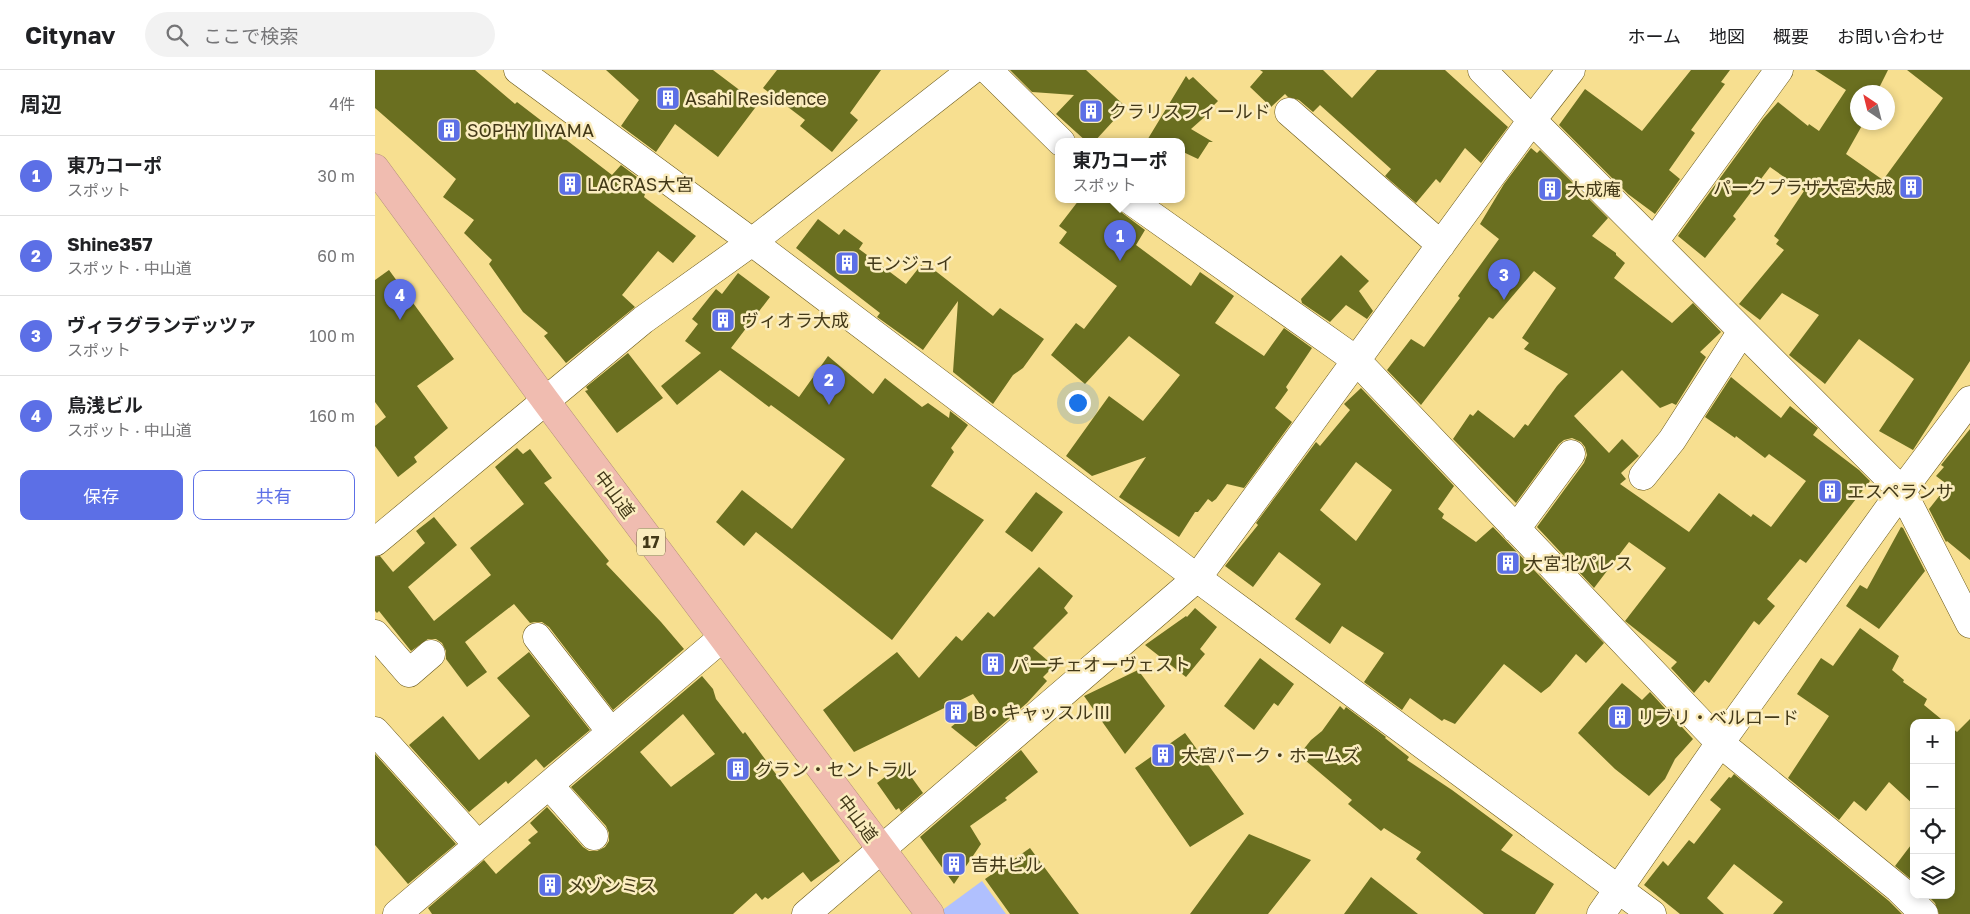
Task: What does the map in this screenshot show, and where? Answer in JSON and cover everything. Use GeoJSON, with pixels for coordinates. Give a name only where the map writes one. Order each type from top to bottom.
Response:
{"type":"FeatureCollection","features":[{"type":"Feature","properties":{"kind":"highway","name":"中山道"},"geometry":{"type":"LineString","coordinates":[[375,168],[722,638],[930,914]]}},
{"type":"Feature","properties":{"kind":"street"},"geometry":{"type":"LineString","coordinates":[[517,70],[751,242],[1197,578],[1618,887],[1652,914]]}},
{"type":"Feature","properties":{"kind":"street"},"geometry":{"type":"LineString","coordinates":[[375,542],[643,320],[751,242],[972,70]]}},
{"type":"Feature","properties":{"kind":"street"},"geometry":{"type":"LineString","coordinates":[[988,70],[1057,138]]}},
{"type":"Feature","properties":{"kind":"street"},"geometry":{"type":"LineString","coordinates":[[1482,70],[1902,491],[1970,624]]}},
{"type":"Feature","properties":{"kind":"street"},"geometry":{"type":"LineString","coordinates":[[806,914],[1197,578],[1532,120],[1571,70]]}},
{"type":"Feature","properties":{"kind":"street"},"geometry":{"type":"LineString","coordinates":[[1654,242],[1779,70]]}},
{"type":"Feature","properties":{"kind":"street"},"geometry":{"type":"LineString","coordinates":[[1289,112],[1441,245]]}},
{"type":"Feature","properties":{"kind":"street"},"geometry":{"type":"LineString","coordinates":[[1134,203],[1356,360],[1720,743],[1899,889],[1924,914]]}},
{"type":"Feature","properties":{"kind":"street"},"geometry":{"type":"LineString","coordinates":[[1643,476],[1672,440],[1743,332]]}},
{"type":"Feature","properties":{"kind":"street"},"geometry":{"type":"LineString","coordinates":[[1601,914],[1720,743],[1970,400]]}},
{"type":"Feature","properties":{"kind":"street"},"geometry":{"type":"LineString","coordinates":[[1516,529],[1571,454]]}},
{"type":"Feature","properties":{"kind":"street"},"geometry":{"type":"LineString","coordinates":[[375,634],[409,673],[431,654]]}},
{"type":"Feature","properties":{"kind":"street"},"geometry":{"type":"LineString","coordinates":[[537,637],[611,732]]}},
{"type":"Feature","properties":{"kind":"street"},"geometry":{"type":"LineString","coordinates":[[397,914],[722,638]]}},
{"type":"Feature","properties":{"kind":"street"},"geometry":{"type":"LineString","coordinates":[[375,730],[478,845]]}},
{"type":"Feature","properties":{"kind":"street"},"geometry":{"type":"LineString","coordinates":[[549,785],[594,836]]}},
{"type":"Feature","properties":{"kind":"shaded area"},"geometry":{"type":"Polygon","coordinates":[[[982,881],[1006,914],[937,914],[982,881]]]}},
{"type":"Feature","properties":{"kind":"building"},"geometry":{"type":"Polygon","coordinates":[[[375,70],[475,70],[515,104],[517,102],[612,175],[621,165],[637,177],[633,184],[645,194],[644,197],[696,236],[673,263],[658,251],[622,295],[635,307],[566,363],[544,336],[548,333],[523,312],[489,264],[492,260],[464,233],[474,220],[443,197],[456,179],[375,108],[375,70]]]}},
{"type":"Feature","properties":{"kind":"building"},"geometry":{"type":"Polygon","coordinates":[[[606,70],[713,70],[758,104],[718,157],[675,124],[656,152],[621,126],[639,100],[606,70]]]}},
{"type":"Feature","properties":{"kind":"building"},"geometry":{"type":"Polygon","coordinates":[[[777,70],[881,70],[850,113],[858,120],[832,152],[800,126],[805,120],[763,88],[777,70]]]}},
{"type":"Feature","properties":{"kind":"building","name":"クラリスフィールド"},"geometry":{"type":"Polygon","coordinates":[[[1010,70],[1086,70],[1126,107],[1098,138],[1083,138],[1056,114],[1074,95],[1032,92],[1010,70]]]}},
{"type":"Feature","properties":{"kind":"building"},"geometry":{"type":"Polygon","coordinates":[[[1260,70],[1323,70],[1352,98],[1377,70],[1445,70],[1508,127],[1481,163],[1465,148],[1440,183],[1436,179],[1416,203],[1385,176],[1391,169],[1320,105],[1313,112],[1299,100],[1288,97],[1285,94],[1271,107],[1250,87],[1263,72],[1260,70]]]}},
{"type":"Feature","properties":{"kind":"building"},"geometry":{"type":"Polygon","coordinates":[[[1691,70],[1730,70],[1721,82],[1725,84],[1691,130],[1695,133],[1669,170],[1680,179],[1655,214],[1628,194],[1559,125],[1585,89],[1642,131],[1691,70]]]}},
{"type":"Feature","properties":{"kind":"building"},"geometry":{"type":"Polygon","coordinates":[[[1815,70],[1888,70],[1880,85],[1850,85],[1850,130],[1860,130],[1846,154],[1883,180],[1943,98],[1907,70],[1970,70],[1970,361],[1913,450],[1879,431],[1914,379],[1859,339],[1825,384],[1789,355],[1819,315],[1782,293],[1760,320],[1739,304],[1784,250],[1776,244],[1779,240],[1774,236],[1804,191],[1770,167],[1733,216],[1736,219],[1705,258],[1678,236],[1763,119],[1778,102],[1808,126],[1809,124],[1819,131],[1846,90],[1815,70]]]}},
{"type":"Feature","properties":{"kind":"building"},"geometry":{"type":"Polygon","coordinates":[[[1186,76],[1189,80],[1193,77],[1218,101],[1208,111],[1209,113],[1191,129],[1213,142],[1209,142],[1198,159],[1185,153],[1185,138],[1148,138],[1186,76]]]}},
{"type":"Feature","properties":{"kind":"building"},"geometry":{"type":"Polygon","coordinates":[[[1531,148],[1537,153],[1540,150],[1608,218],[1592,236],[1616,253],[1625,263],[1614,278],[1672,323],[1693,303],[1721,332],[1700,352],[1706,357],[1676,405],[1672,403],[1660,408],[1622,370],[1574,416],[1609,453],[1622,439],[1639,456],[1621,473],[1626,479],[1620,484],[1689,532],[1719,493],[1751,517],[1753,514],[1771,527],[1806,481],[1769,454],[1765,458],[1736,436],[1735,438],[1705,417],[1731,377],[1781,418],[1790,406],[1818,428],[1813,435],[1859,470],[1870,481],[1806,563],[1800,559],[1767,599],[1775,606],[1759,625],[1754,621],[1709,683],[1705,680],[1694,693],[1671,668],[1677,662],[1625,621],[1666,568],[1629,542],[1594,588],[1537,527],[1584,463],[1587,455],[1585,447],[1581,442],[1572,438],[1564,440],[1559,444],[1516,503],[1453,439],[1470,414],[1473,416],[1478,410],[1514,438],[1525,424],[1528,426],[1568,374],[1524,349],[1529,343],[1522,338],[1556,288],[1534,271],[1493,319],[1489,317],[1421,405],[1387,370],[1411,339],[1424,347],[1460,298],[1458,296],[1499,239],[1480,224],[1504,184],[1531,148]]]}},
{"type":"Feature","properties":{"kind":"building"},"geometry":{"type":"Polygon","coordinates":[[[1077,203],[1115,203],[1116,207],[1121,212],[1145,230],[1136,245],[1191,286],[1200,272],[1234,296],[1215,323],[1264,356],[1284,328],[1312,348],[1286,387],[1288,390],[1275,408],[1292,422],[1244,488],[1227,484],[1216,499],[1212,502],[1208,499],[1198,512],[1195,512],[1179,537],[1119,497],[1146,457],[1092,476],[1066,456],[1109,396],[1143,421],[1180,375],[1129,336],[1085,384],[1051,355],[1076,323],[1084,329],[1117,286],[1059,243],[1067,232],[1059,226],[1077,203]]]}},
{"type":"Feature","properties":{"kind":"building"},"geometry":{"type":"Polygon","coordinates":[[[818,219],[839,235],[844,229],[863,243],[859,249],[906,284],[921,265],[930,272],[933,269],[993,316],[1000,308],[1044,339],[1023,368],[1013,375],[993,404],[953,372],[958,301],[923,350],[877,317],[880,313],[796,248],[818,219]]]}},
{"type":"Feature","properties":{"kind":"building"},"geometry":{"type":"Polygon","coordinates":[[[1341,255],[1369,281],[1359,291],[1373,311],[1367,319],[1346,305],[1330,322],[1302,303],[1301,299],[1341,255]]]}},
{"type":"Feature","properties":{"kind":"building"},"geometry":{"type":"Polygon","coordinates":[[[389,270],[454,359],[417,386],[448,428],[414,457],[417,462],[398,477],[375,446],[375,426],[386,417],[375,402],[375,280],[389,270]]]}},
{"type":"Feature","properties":{"kind":"building"},"geometry":{"type":"Polygon","coordinates":[[[738,273],[770,297],[731,348],[799,397],[828,356],[873,394],[885,378],[922,407],[928,403],[949,418],[950,411],[968,425],[951,448],[954,452],[931,486],[984,520],[892,640],[756,532],[744,546],[716,522],[742,490],[792,529],[845,459],[771,405],[769,407],[720,370],[677,405],[661,386],[701,353],[685,341],[698,324],[692,319],[716,289],[722,294],[738,273]]]}},
{"type":"Feature","properties":{"kind":"building"},"geometry":{"type":"Polygon","coordinates":[[[628,353],[663,398],[617,433],[585,391],[588,390],[586,387],[628,353]]]}},
{"type":"Feature","properties":{"kind":"building"},"geometry":{"type":"Polygon","coordinates":[[[1361,388],[1454,486],[1438,509],[1444,514],[1442,518],[1476,542],[1493,527],[1604,643],[1586,663],[1576,654],[1550,686],[1541,693],[1504,664],[1455,724],[1444,719],[1442,721],[1410,698],[1402,710],[1364,682],[1384,653],[1342,626],[1330,644],[1295,619],[1321,584],[1279,552],[1253,587],[1225,566],[1258,525],[1256,523],[1316,442],[1320,446],[1350,410],[1344,404],[1361,388]],[[1356,462],[1320,510],[1356,541],[1392,490],[1356,462]]]}},
{"type":"Feature","properties":{"kind":"building"},"geometry":{"type":"Polygon","coordinates":[[[1970,429],[1970,560],[1946,542],[1929,509],[1948,485],[1936,476],[1944,467],[1941,465],[1970,429]]]}},
{"type":"Feature","properties":{"kind":"building"},"geometry":{"type":"Polygon","coordinates":[[[517,448],[523,454],[530,449],[552,478],[544,483],[609,561],[606,564],[684,649],[613,710],[549,627],[542,622],[530,623],[514,604],[465,642],[487,672],[467,687],[446,659],[446,651],[442,643],[436,639],[428,639],[411,651],[379,611],[377,613],[375,611],[375,557],[380,556],[393,572],[425,543],[416,531],[434,517],[457,545],[408,587],[434,621],[491,575],[470,548],[524,504],[495,467],[517,448]]]}},
{"type":"Feature","properties":{"kind":"building"},"geometry":{"type":"Polygon","coordinates":[[[1036,492],[1063,512],[1032,552],[1005,532],[1036,492]]]}},
{"type":"Feature","properties":{"kind":"building"},"geometry":{"type":"Polygon","coordinates":[[[1901,527],[1925,571],[1879,629],[1846,606],[1860,585],[1867,589],[1901,527]]]}},
{"type":"Feature","properties":{"kind":"building"},"geometry":{"type":"Polygon","coordinates":[[[1039,567],[1073,596],[1064,608],[1068,613],[1033,648],[1054,666],[1043,677],[1047,681],[1027,703],[976,747],[951,727],[980,704],[973,694],[854,752],[823,710],[897,652],[919,678],[956,636],[962,641],[988,612],[994,617],[1039,567]]]}},
{"type":"Feature","properties":{"kind":"building"},"geometry":{"type":"Polygon","coordinates":[[[1195,608],[1217,627],[1200,649],[1205,654],[1186,677],[1145,645],[1187,617],[1195,608]]]}},
{"type":"Feature","properties":{"kind":"building"},"geometry":{"type":"Polygon","coordinates":[[[1860,628],[1899,656],[1892,670],[1904,680],[1903,682],[1927,699],[1924,705],[1941,719],[1910,719],[1910,801],[1889,782],[1866,811],[1854,801],[1839,820],[1788,778],[1829,716],[1797,694],[1821,658],[1833,666],[1860,628]]]}},
{"type":"Feature","properties":{"kind":"building"},"geometry":{"type":"Polygon","coordinates":[[[529,652],[590,730],[544,768],[536,759],[508,784],[506,781],[469,812],[409,745],[443,716],[479,760],[530,716],[497,678],[529,652]]]}},
{"type":"Feature","properties":{"kind":"building"},"geometry":{"type":"Polygon","coordinates":[[[1260,658],[1294,684],[1278,706],[1274,703],[1254,730],[1224,706],[1260,658]]]}},
{"type":"Feature","properties":{"kind":"building"},"geometry":{"type":"Polygon","coordinates":[[[1138,670],[1165,706],[1125,754],[1084,696],[1138,670]]]}},
{"type":"Feature","properties":{"kind":"building"},"geometry":{"type":"Polygon","coordinates":[[[702,676],[713,689],[716,699],[743,734],[745,732],[840,861],[811,882],[803,872],[768,899],[765,897],[762,900],[756,893],[733,914],[432,914],[428,908],[484,860],[496,874],[531,843],[528,840],[538,832],[530,823],[547,807],[583,847],[589,851],[597,851],[605,847],[609,841],[609,833],[606,826],[571,787],[702,676]],[[683,714],[640,752],[671,787],[715,754],[683,714]]]}},
{"type":"Feature","properties":{"kind":"building"},"geometry":{"type":"Polygon","coordinates":[[[1622,683],[1642,700],[1650,692],[1693,739],[1675,759],[1665,779],[1649,796],[1615,769],[1578,733],[1622,683]]]}},
{"type":"Feature","properties":{"kind":"building"},"geometry":{"type":"Polygon","coordinates":[[[1340,706],[1344,710],[1346,707],[1386,737],[1409,757],[1407,760],[1452,790],[1513,835],[1501,850],[1554,884],[1535,914],[1484,914],[1416,859],[1421,852],[1384,828],[1381,831],[1348,804],[1352,800],[1299,755],[1311,740],[1322,731],[1340,706]]]}},
{"type":"Feature","properties":{"kind":"building"},"geometry":{"type":"Polygon","coordinates":[[[1970,719],[1970,914],[1939,914],[1935,903],[1931,899],[1955,899],[1955,730],[1957,732],[1970,719]]]}},
{"type":"Feature","properties":{"kind":"building"},"geometry":{"type":"Polygon","coordinates":[[[1185,733],[1244,814],[1190,847],[1135,768],[1185,733]]]}},
{"type":"Feature","properties":{"kind":"building"},"geometry":{"type":"Polygon","coordinates":[[[1021,750],[1038,772],[1005,798],[1007,800],[970,826],[981,844],[954,884],[920,837],[1021,750]]]}},
{"type":"Feature","properties":{"kind":"building"},"geometry":{"type":"Polygon","coordinates":[[[375,754],[456,844],[408,884],[375,845],[375,754]]]}},
{"type":"Feature","properties":{"kind":"building"},"geometry":{"type":"Polygon","coordinates":[[[902,764],[923,793],[901,812],[899,808],[896,810],[877,783],[902,764]]]}},
{"type":"Feature","properties":{"kind":"building"},"geometry":{"type":"Polygon","coordinates":[[[1734,774],[1889,901],[1902,914],[1773,914],[1783,902],[1734,864],[1707,898],[1724,914],[1680,914],[1644,885],[1663,861],[1668,866],[1689,840],[1694,844],[1721,809],[1710,800],[1729,777],[1731,778],[1734,774]]]}},
{"type":"Feature","properties":{"kind":"building"},"geometry":{"type":"Polygon","coordinates":[[[1249,834],[1311,860],[1268,914],[1190,914],[1249,834]]]}},
{"type":"Feature","properties":{"kind":"building"},"geometry":{"type":"Polygon","coordinates":[[[1910,846],[1910,879],[1895,866],[1910,846]]]}},
{"type":"Feature","properties":{"kind":"building"},"geometry":{"type":"Polygon","coordinates":[[[1030,848],[1079,914],[1010,914],[985,879],[1030,848]]]}},
{"type":"Feature","properties":{"kind":"building"},"geometry":{"type":"Polygon","coordinates":[[[1371,877],[1418,914],[1344,914],[1371,877]]]}},
{"type":"Feature","properties":{"kind":"place","name":"Asahi Residence"},"geometry":{"type":"Point","coordinates":[668,98]}},
{"type":"Feature","properties":{"kind":"place","name":"クラリスフィールド"},"geometry":{"type":"Point","coordinates":[1091,111]}},
{"type":"Feature","properties":{"kind":"place","name":"SOPHY IIYAMA"},"geometry":{"type":"Point","coordinates":[449,130]}},
{"type":"Feature","properties":{"kind":"place","name":"LACRAS大宮"},"geometry":{"type":"Point","coordinates":[570,184]}},
{"type":"Feature","properties":{"kind":"place","name":"パークプラザ大宮大成"},"geometry":{"type":"Point","coordinates":[1911,187]}},
{"type":"Feature","properties":{"kind":"place","name":"大成庵"},"geometry":{"type":"Point","coordinates":[1550,189]}},
{"type":"Feature","properties":{"kind":"place","name":"東乃コーポ"},"geometry":{"type":"Point","coordinates":[1120,261]}},
{"type":"Feature","properties":{"kind":"place","name":"モンジュイ"},"geometry":{"type":"Point","coordinates":[847,263]}},
{"type":"Feature","properties":{"kind":"place","name":"ヴィラグランデッツァ"},"geometry":{"type":"Point","coordinates":[1504,300]}},
{"type":"Feature","properties":{"kind":"place","name":"鳥浅ビル"},"geometry":{"type":"Point","coordinates":[400,320]}},
{"type":"Feature","properties":{"kind":"place","name":"ヴィオラ大成"},"geometry":{"type":"Point","coordinates":[723,320]}},
{"type":"Feature","properties":{"kind":"place","name":"Shine357"},"geometry":{"type":"Point","coordinates":[829,405]}},
{"type":"Feature","properties":{"kind":"place","name":"エスペランサ"},"geometry":{"type":"Point","coordinates":[1830,491]}},
{"type":"Feature","properties":{"kind":"place","name":"大宮北パレス"},"geometry":{"type":"Point","coordinates":[1508,563]}},
{"type":"Feature","properties":{"kind":"place","name":"パーチェオーヴェスト"},"geometry":{"type":"Point","coordinates":[993,664]}},
{"type":"Feature","properties":{"kind":"place","name":"B・キャッスルⅢ"},"geometry":{"type":"Point","coordinates":[956,712]}},
{"type":"Feature","properties":{"kind":"place","name":"リブリ・ベルロード"},"geometry":{"type":"Point","coordinates":[1620,717]}},
{"type":"Feature","properties":{"kind":"place","name":"大宮パーク・ホームズ"},"geometry":{"type":"Point","coordinates":[1163,755]}},
{"type":"Feature","properties":{"kind":"place","name":"グラン・セントラル"},"geometry":{"type":"Point","coordinates":[738,769]}},
{"type":"Feature","properties":{"kind":"place","name":"吉井ビル"},"geometry":{"type":"Point","coordinates":[954,864]}},
{"type":"Feature","properties":{"kind":"place","name":"メゾンミス"},"geometry":{"type":"Point","coordinates":[550,885]}}]}
